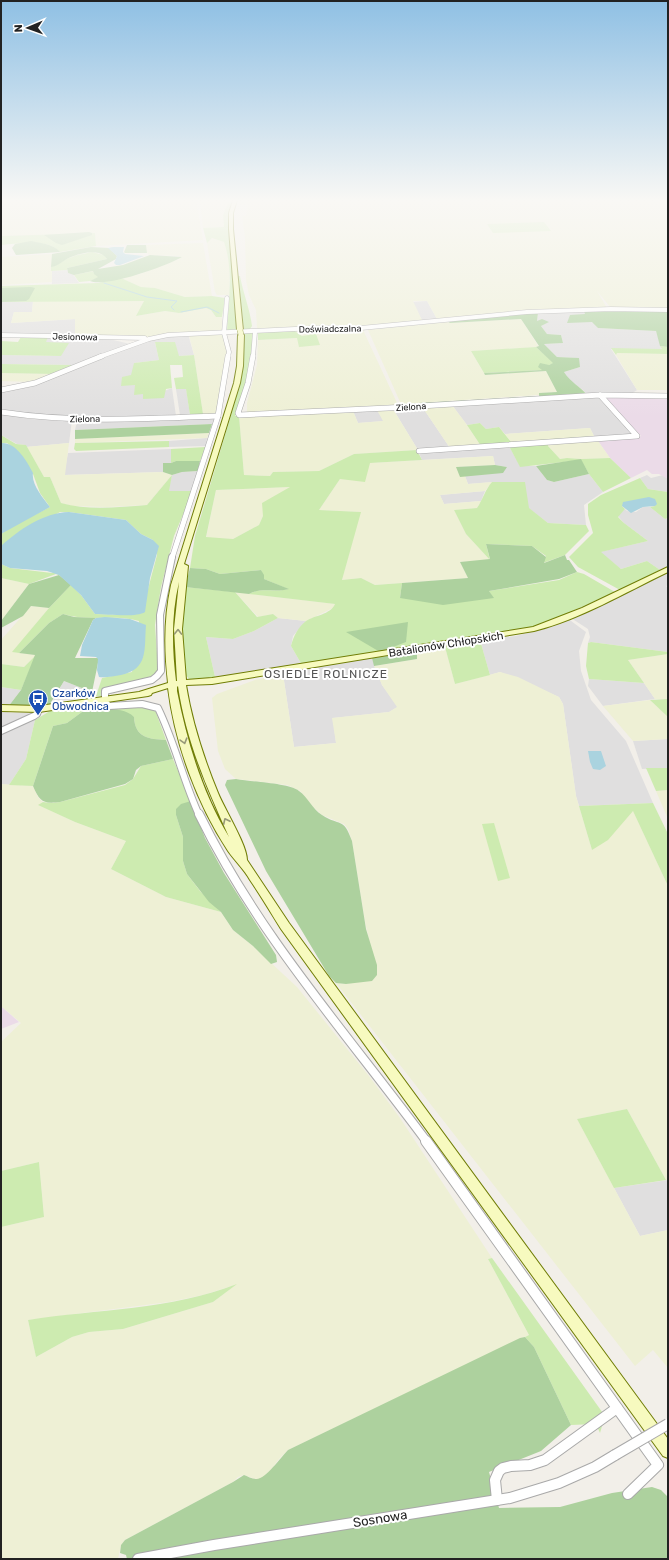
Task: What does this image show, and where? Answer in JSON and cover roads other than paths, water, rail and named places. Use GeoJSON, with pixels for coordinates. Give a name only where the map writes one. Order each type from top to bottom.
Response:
{"type":"FeatureCollection","features":[{"type":"Feature","properties":{"kind":"main road"},"geometry":{"type":"LineString","coordinates":[[235,273],[240,332],[240,366],[184,556],[177,574],[171,609],[169,641],[173,688],[183,737],[200,787],[233,850],[244,862],[285,926],[668,1451]]}},
{"type":"Feature","properties":{"kind":"main road"},"geometry":{"type":"LineString","coordinates":[[184,556],[178,630],[182,686],[188,714],[204,768],[213,793],[244,862]]}},
{"type":"Feature","properties":{"kind":"main road","name":"Batalionów Chłopskich"},"geometry":{"type":"LineString","coordinates":[[1,708],[39,709],[534,629],[555,623],[573,615],[668,569]]}},
{"type":"Feature","properties":{"kind":"street"},"geometry":{"type":"LineString","coordinates":[[228,298],[224,333],[229,352],[218,416],[188,511],[174,548],[160,615],[160,673],[156,678],[148,682],[108,689],[105,691],[105,702],[109,706],[144,703],[158,708],[188,790],[220,855],[256,913],[326,1012],[424,1138],[658,1465],[628,1494]]}},
{"type":"Feature","properties":{"kind":"street","name":"Doświadczalna"},"geometry":{"type":"LineString","coordinates":[[1,390],[35,382],[149,339],[175,334],[255,332],[315,328],[361,328],[527,312],[594,309],[668,310]]}},
{"type":"Feature","properties":{"kind":"street","name":"Zielona"},"geometry":{"type":"LineString","coordinates":[[255,332],[253,368],[238,413],[239,415],[388,408],[600,395],[668,396]]}},
{"type":"Feature","properties":{"kind":"street","name":"Jesionowa"},"geometry":{"type":"LineString","coordinates":[[1,335],[149,339]]}},
{"type":"Feature","properties":{"kind":"street"},"geometry":{"type":"LineString","coordinates":[[419,451],[637,436],[600,395]]}},
{"type":"Feature","properties":{"kind":"street","name":"Zielona"},"geometry":{"type":"LineString","coordinates":[[1,412],[40,418],[75,420],[218,416]]}},
{"type":"Feature","properties":{"kind":"street"},"geometry":{"type":"LineString","coordinates":[[1,731],[34,716],[37,714],[39,709]]}},
{"type":"Feature","properties":{"kind":"street"},"geometry":{"type":"LineString","coordinates":[[497,1500],[494,1483],[496,1474],[501,1469],[507,1466],[532,1465],[545,1460],[617,1408]]}},
{"type":"Feature","properties":{"kind":"street","name":"Sosnowa"},"geometry":{"type":"LineString","coordinates":[[138,1559],[214,1544],[497,1500],[536,1491],[559,1483],[595,1466],[668,1424]]}},
{"type":"Feature","properties":{"kind":"water"},"geometry":{"type":"Polygon","coordinates":[[[1,443],[16,449],[28,463],[33,473],[36,486],[50,507],[1,534],[1,443]]]}},
{"type":"Feature","properties":{"kind":"water"},"geometry":{"type":"Polygon","coordinates":[[[649,497],[655,499],[657,504],[655,506],[643,507],[631,513],[622,506],[623,502],[649,497]]]}},
{"type":"Feature","properties":{"kind":"water"},"geometry":{"type":"Polygon","coordinates":[[[69,512],[126,520],[141,534],[153,540],[159,546],[150,578],[145,612],[135,615],[95,614],[81,595],[59,575],[47,571],[10,568],[1,564],[1,546],[16,534],[32,523],[50,515],[69,512]]]}},
{"type":"Feature","properties":{"kind":"water"},"geometry":{"type":"Polygon","coordinates":[[[105,617],[130,619],[146,625],[145,650],[141,663],[130,672],[121,675],[99,677],[97,670],[98,659],[96,657],[80,656],[82,645],[93,620],[96,618],[105,617]]]}},
{"type":"Feature","properties":{"kind":"water"},"geometry":{"type":"Polygon","coordinates":[[[588,751],[601,751],[606,766],[600,770],[593,769],[588,751]]]}},
{"type":"Feature","properties":{"kind":"waterway"},"geometry":{"type":"LineString","coordinates":[[104,283],[147,297],[177,301],[171,307],[174,310]]}},
{"type":"Feature","properties":{"kind":"waterway"},"geometry":{"type":"LineString","coordinates":[[181,312],[207,307],[219,313]]}},
{"type":"Feature","properties":{"kind":"place","name":"Czarków Obwodnica"},"geometry":{"type":"Point","coordinates":[38,716]}},
{"type":"Feature","properties":{"kind":"district","name":"OSIEDLE ROLNICZE"},"geometry":{"type":"Point","coordinates":[326,674]}}]}
